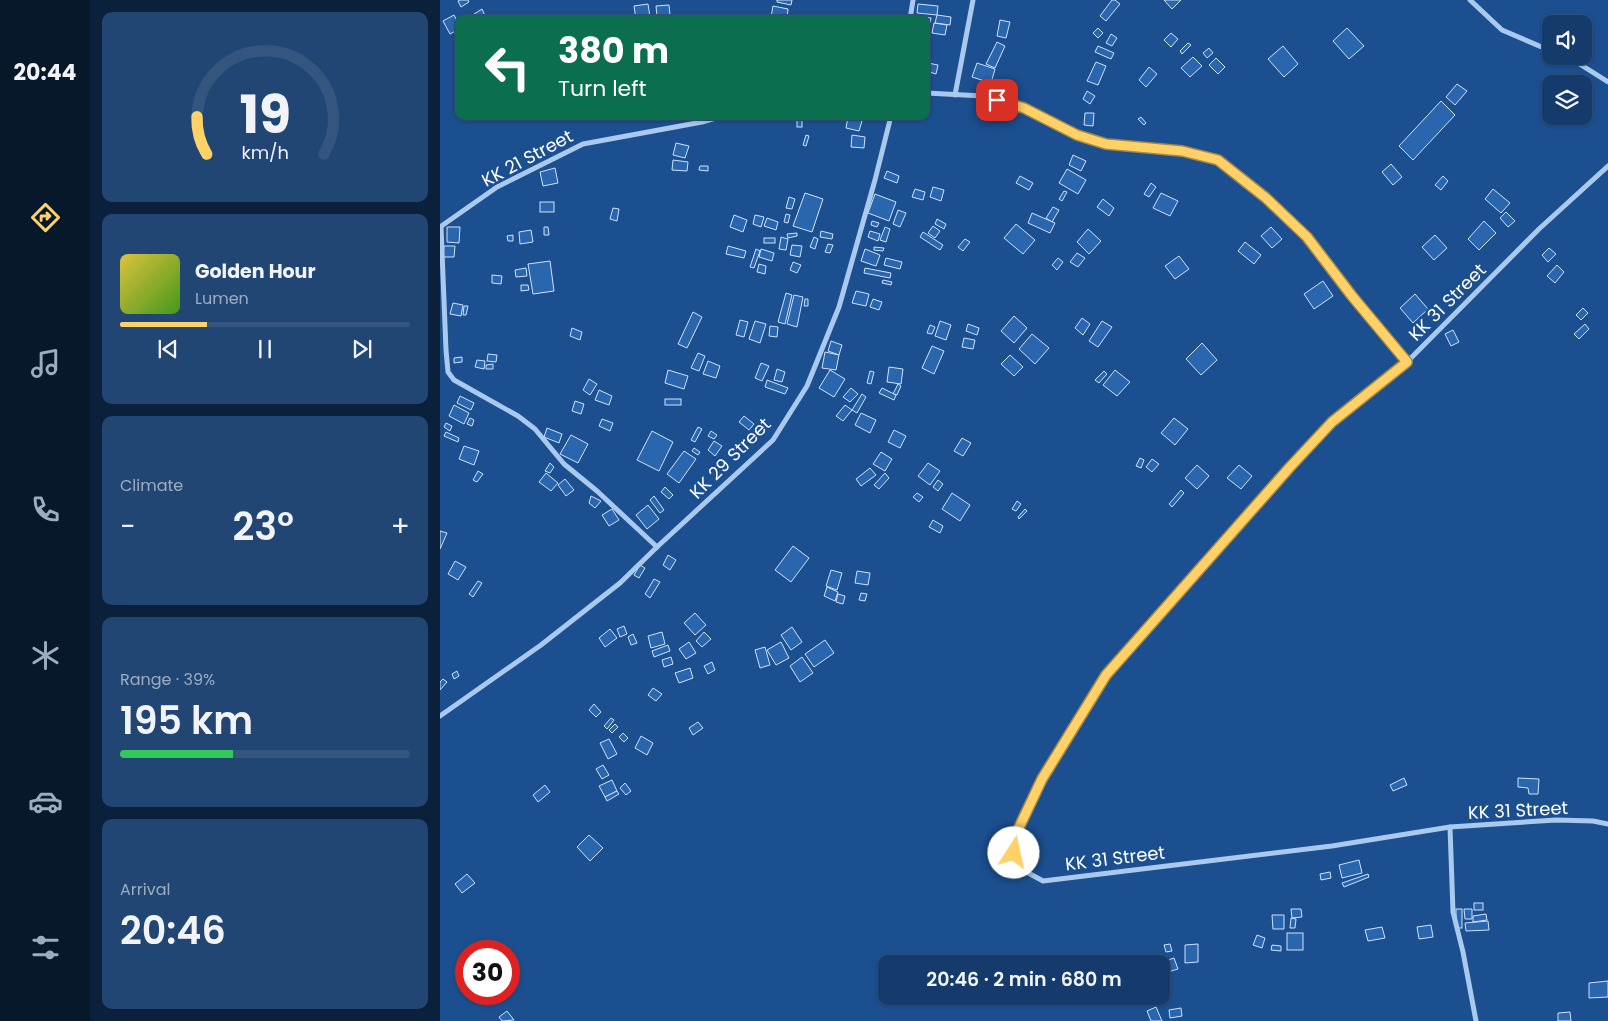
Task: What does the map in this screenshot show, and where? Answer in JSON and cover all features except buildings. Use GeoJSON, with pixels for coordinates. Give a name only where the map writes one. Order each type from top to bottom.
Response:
{"type":"FeatureCollection","features":[{"type":"Feature","properties":{"kind":"street"},"geometry":{"type":"LineString","coordinates":[[911,15],[913,0]]}},
{"type":"Feature","properties":{"kind":"street"},"geometry":{"type":"LineString","coordinates":[[955,95],[974,0]]}},
{"type":"Feature","properties":{"kind":"street"},"geometry":{"type":"LineString","coordinates":[[1470,0],[1502,30],[1542,47]]}},
{"type":"Feature","properties":{"kind":"street"},"geometry":{"type":"LineString","coordinates":[[1581,65],[1608,82]]}},
{"type":"Feature","properties":{"kind":"street"},"geometry":{"type":"LineString","coordinates":[[930,93],[983,96],[1024,108],[1077,135],[1106,144],[1182,151],[1218,160],[1266,198],[1307,237],[1352,296],[1407,362]]}},
{"type":"Feature","properties":{"kind":"street","name":"KK 21 Street"},"geometry":{"type":"LineString","coordinates":[[440,227],[497,186],[583,144],[709,120]]}},
{"type":"Feature","properties":{"kind":"street","name":"KK 29 Street"},"geometry":{"type":"LineString","coordinates":[[440,716],[541,645],[620,583],[773,440],[807,386],[839,307],[890,120]]}},
{"type":"Feature","properties":{"kind":"street","name":"KK 31 Street"},"geometry":{"type":"LineString","coordinates":[[1608,166],[1539,229],[1407,362],[1332,422],[1106,675],[1042,779],[1015,836],[1014,853],[1021,869],[1043,881],[1332,846],[1450,827],[1556,820],[1593,821],[1608,824]]}},
{"type":"Feature","properties":{"kind":"street"},"geometry":{"type":"LineString","coordinates":[[440,227],[448,372],[454,380],[518,416],[535,429],[564,464],[597,491],[657,547]]}},
{"type":"Feature","properties":{"kind":"street"},"geometry":{"type":"LineString","coordinates":[[1450,827],[1453,912],[1463,952],[1476,1021]]}},
{"type":"Feature","properties":{"kind":"route"},"geometry":{"type":"LineString","coordinates":[[997,100],[1024,108],[1077,135],[1106,144],[1182,151],[1218,160],[1266,198],[1307,237],[1352,296],[1407,362],[1332,422],[1106,675],[1042,779],[1015,836],[1014,853]]}}]}
